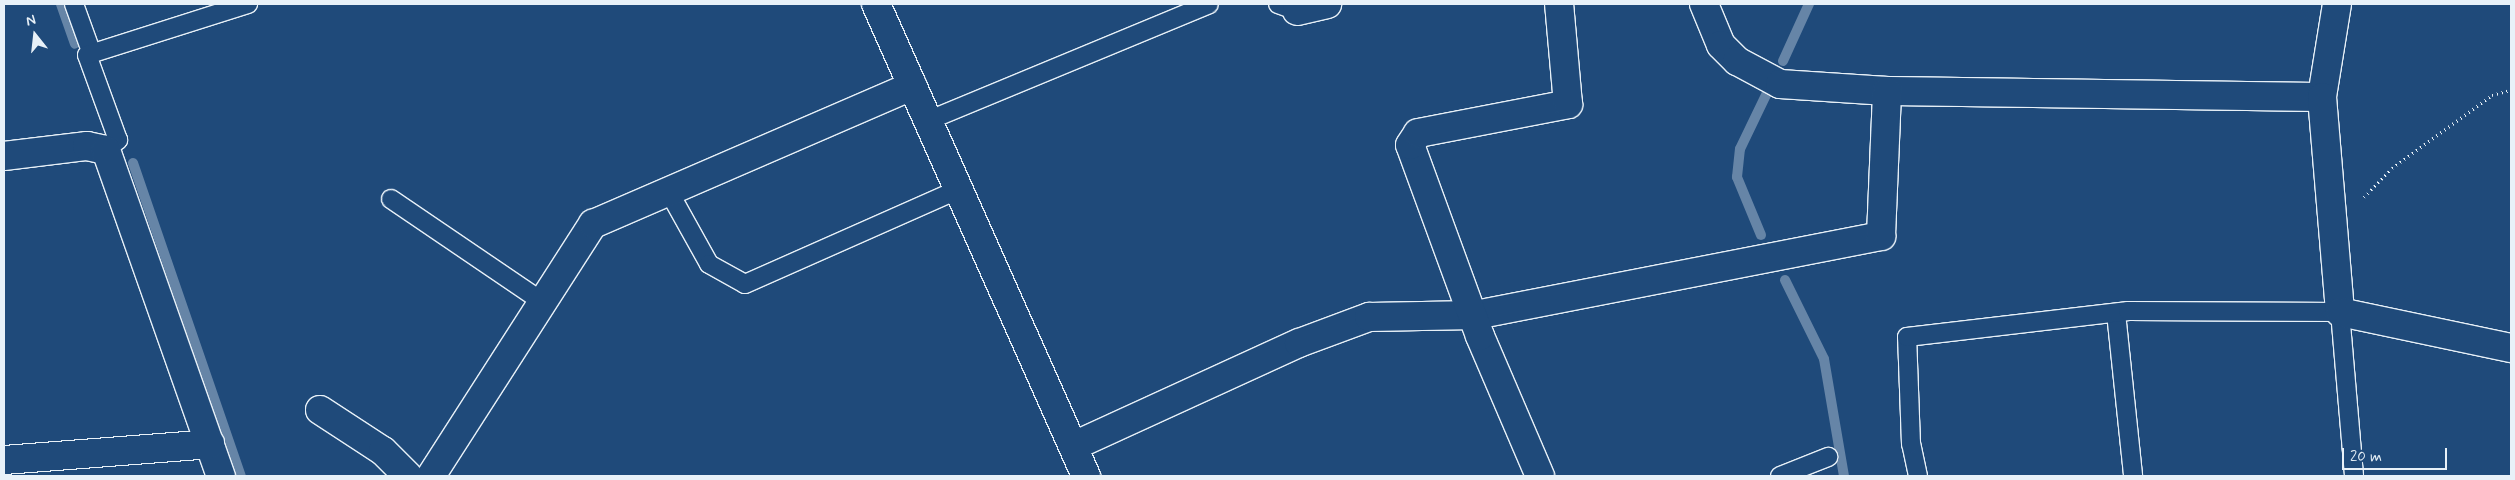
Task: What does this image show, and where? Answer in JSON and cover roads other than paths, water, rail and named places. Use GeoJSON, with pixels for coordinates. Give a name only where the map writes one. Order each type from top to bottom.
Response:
{"type":"FeatureCollection","features":[{"type":"Feature","properties":{"kind":"street"},"geometry":{"type":"LineString","coordinates":[[876,4],[957,190],[1074,446],[1082,475]]}},
{"type":"Feature","properties":{"kind":"street"},"geometry":{"type":"LineString","coordinates":[[1288,7],[1327,4]]}},
{"type":"Feature","properties":{"kind":"street"},"geometry":{"type":"LineString","coordinates":[[1540,476],[1475,315],[1410,145],[1418,133],[1568,104],[1559,4]]}},
{"type":"Feature","properties":{"kind":"street"},"geometry":{"type":"LineString","coordinates":[[1704,4],[1721,45],[1738,61],[1780,84],[1886,91],[2322,97]]}},
{"type":"Feature","properties":{"kind":"street"},"geometry":{"type":"LineString","coordinates":[[2337,4],[2322,97],[2340,312],[2511,348]]}},
{"type":"Feature","properties":{"kind":"street"},"geometry":{"type":"LineString","coordinates":[[432,476],[593,224],[912,86]]}},
{"type":"Feature","properties":{"kind":"street"},"geometry":{"type":"LineString","coordinates":[[1074,446],[1299,343],[1369,316],[1475,315],[1881,236],[1886,91]]}},
{"type":"Feature","properties":{"kind":"street"},"geometry":{"type":"LineString","coordinates":[[4,156],[87,146],[106,150],[221,476]]}},
{"type":"Feature","properties":{"kind":"street"},"geometry":{"type":"LineString","coordinates":[[320,410],[383,451],[408,476]]}},
{"type":"Feature","properties":{"kind":"street"},"geometry":{"type":"LineString","coordinates":[[4,460],[210,444]]}},
{"type":"Feature","properties":{"kind":"lane"},"geometry":{"type":"LineString","coordinates":[[74,4],[92,54]]}},
{"type":"Feature","properties":{"kind":"lane"},"geometry":{"type":"LineString","coordinates":[[106,150],[118,140],[87,55],[248,4]]}},
{"type":"Feature","properties":{"kind":"lane"},"geometry":{"type":"LineString","coordinates":[[928,121],[1209,4]]}},
{"type":"Feature","properties":{"kind":"lane"},"geometry":{"type":"LineString","coordinates":[[668,192],[709,264],[745,284],[957,190]]}},
{"type":"Feature","properties":{"kind":"lane"},"geometry":{"type":"LineString","coordinates":[[391,200],[544,303]]}},
{"type":"Feature","properties":{"kind":"lane"},"geometry":{"type":"LineString","coordinates":[[1918,476],[1911,444],[1907,337],[2116,313],[2340,312],[2354,476]]}},
{"type":"Feature","properties":{"kind":"lane"},"geometry":{"type":"LineString","coordinates":[[2116,313],[2133,476]]}},
{"type":"Feature","properties":{"kind":"lane"},"geometry":{"type":"LineString","coordinates":[[1780,476],[1828,457]]}},
{"type":"Feature","properties":{"kind":"waterway"},"geometry":{"type":"LineString","coordinates":[[61,4],[75,44]]}},
{"type":"Feature","properties":{"kind":"waterway"},"geometry":{"type":"LineString","coordinates":[[1783,61],[1809,4]]}},
{"type":"Feature","properties":{"kind":"waterway"},"geometry":{"type":"LineString","coordinates":[[1761,235],[1737,177],[1740,149],[1767,93]]}},
{"type":"Feature","properties":{"kind":"waterway"},"geometry":{"type":"LineString","coordinates":[[133,163],[241,476]]}},
{"type":"Feature","properties":{"kind":"waterway"},"geometry":{"type":"LineString","coordinates":[[1785,280],[1824,359],[1844,476]]}}]}
